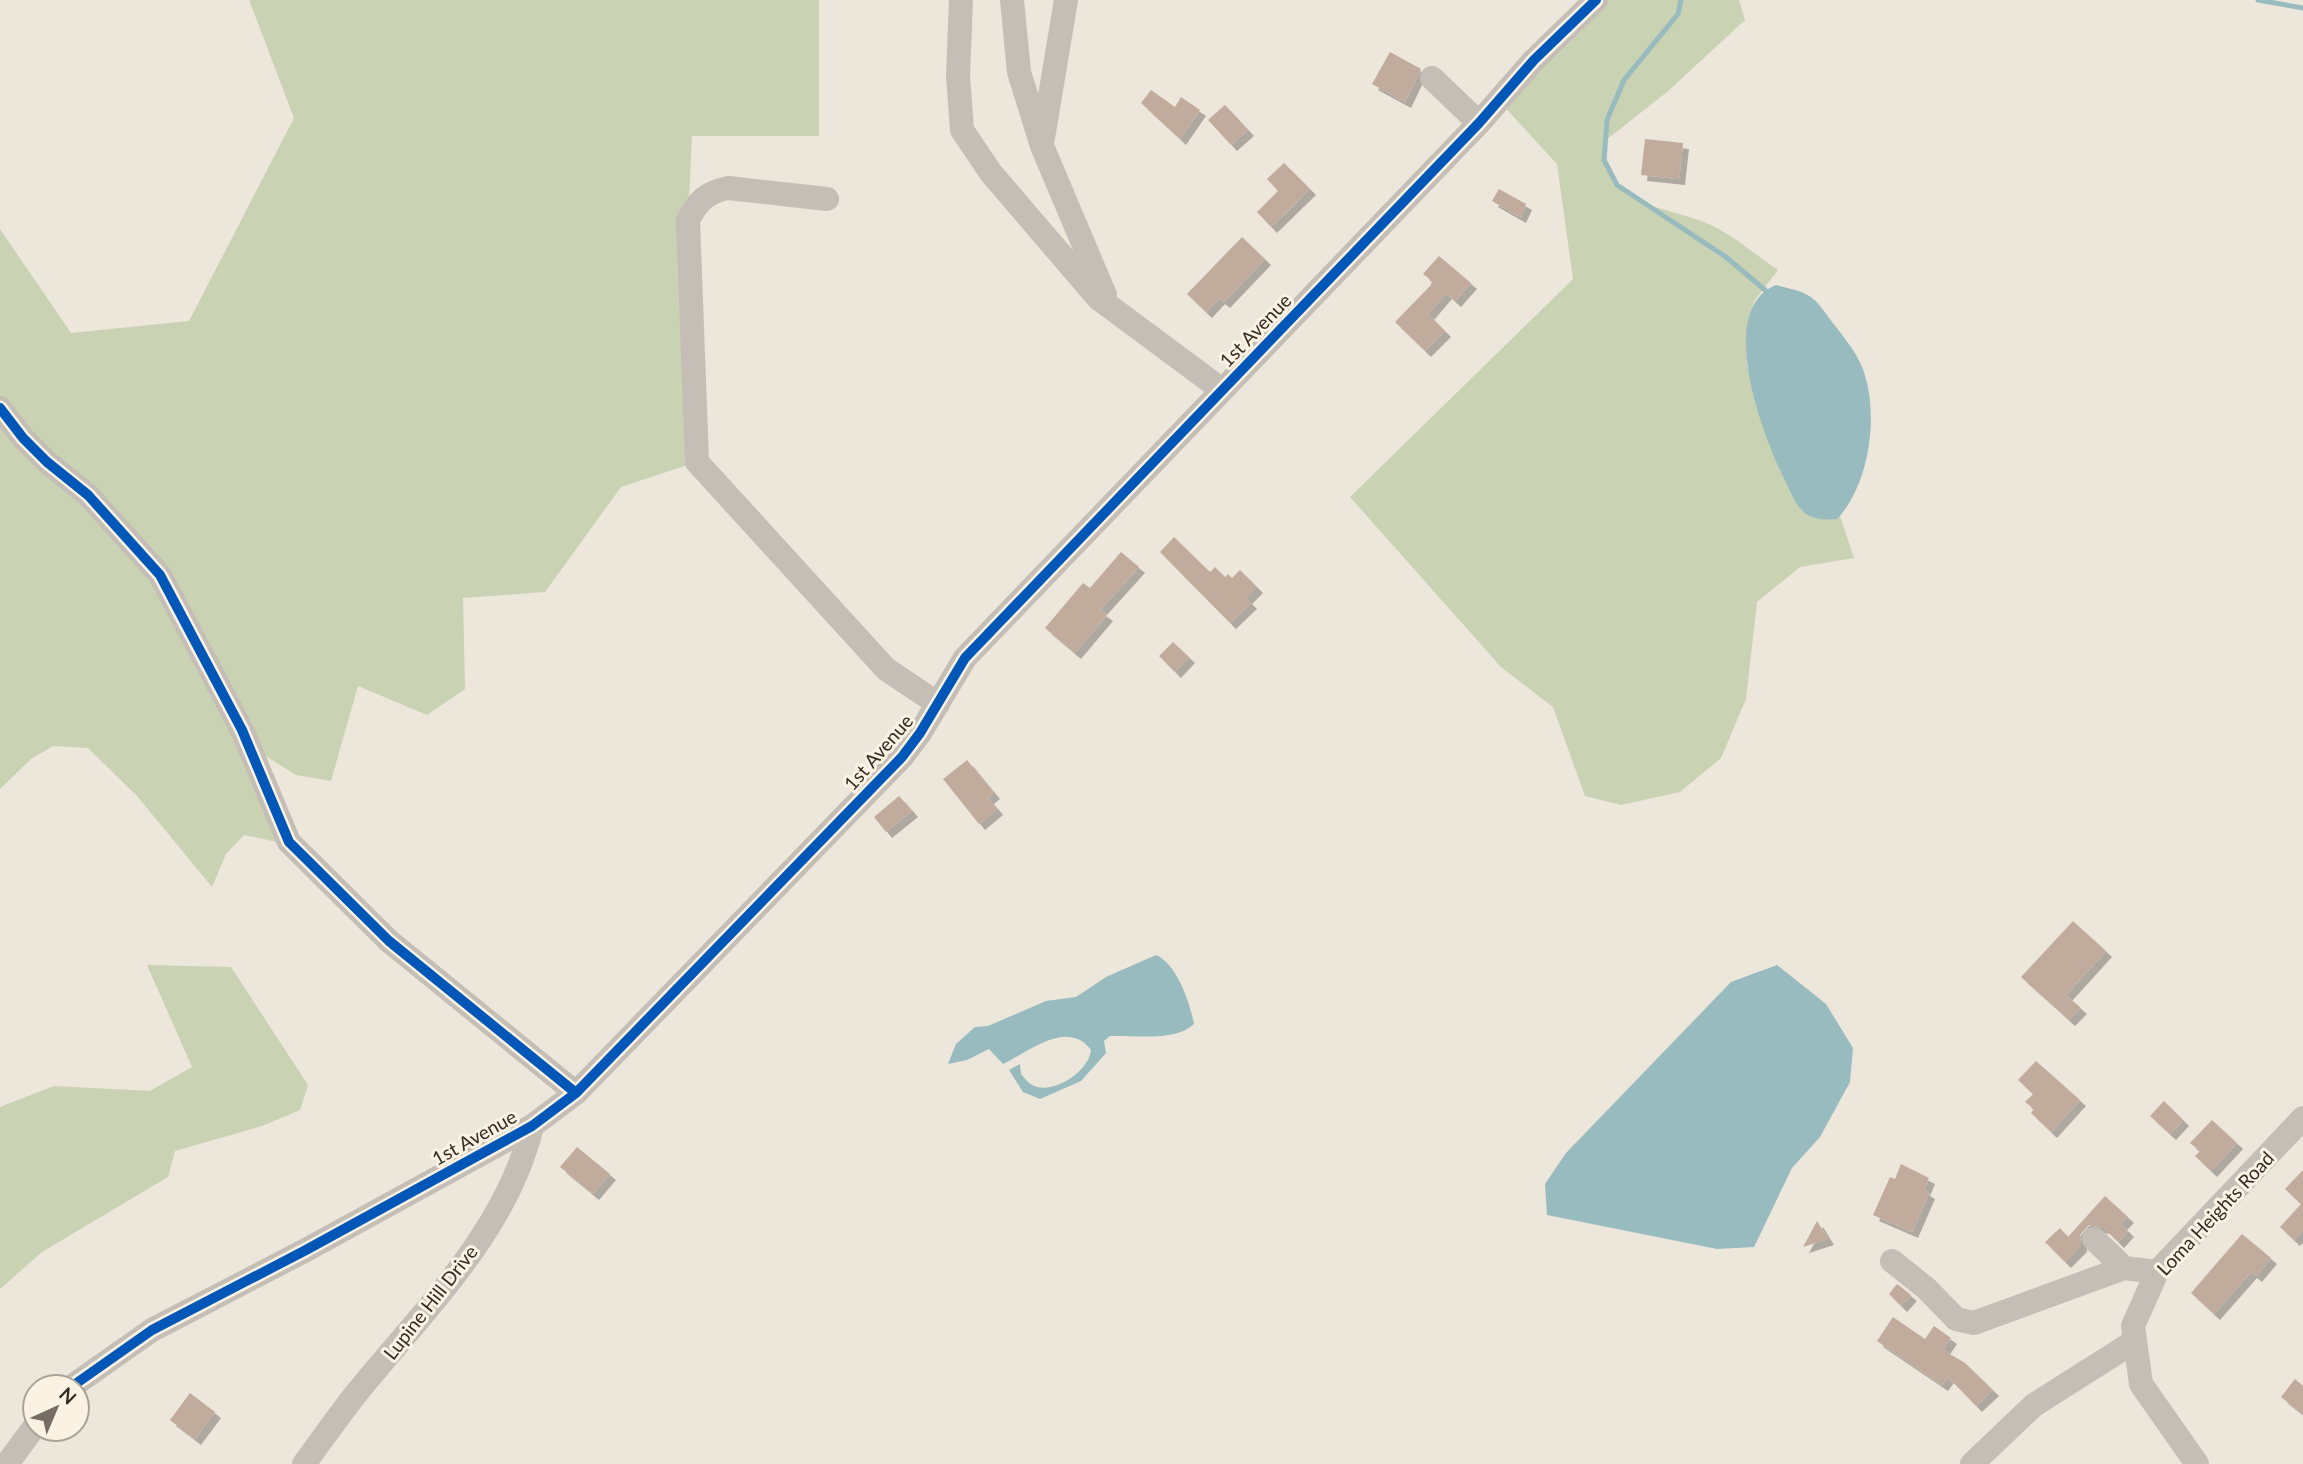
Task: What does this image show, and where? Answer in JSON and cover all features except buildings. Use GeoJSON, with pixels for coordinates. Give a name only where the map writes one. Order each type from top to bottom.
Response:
{"type":"FeatureCollection","features":[{"type":"Feature","properties":{"kind":"street"},"geometry":{"type":"LineString","coordinates":[[961,0],[958,76],[962,130],[991,173],[1035,226],[1111,309],[1222,390]]}},
{"type":"Feature","properties":{"kind":"street"},"geometry":{"type":"LineString","coordinates":[[1012,0],[1019,72],[1042,146],[1111,309]]}},
{"type":"Feature","properties":{"kind":"street"},"geometry":{"type":"LineString","coordinates":[[1042,146],[1066,0]]}},
{"type":"Feature","properties":{"kind":"street","name":"1st Avenue"},"geometry":{"type":"LineString","coordinates":[[91,1373],[152,1330],[306,1250],[532,1126],[576,1093],[902,757],[938,705],[965,658],[1479,123],[1535,60],[1596,0]]}},
{"type":"Feature","properties":{"kind":"street"},"geometry":{"type":"LineString","coordinates":[[1432,78],[1479,123]]}},
{"type":"Feature","properties":{"kind":"street"},"geometry":{"type":"LineString","coordinates":[[827,199],[728,188],[713,191],[698,202],[688,220],[697,462],[886,668],[938,705]]}},
{"type":"Feature","properties":{"kind":"street"},"geometry":{"type":"LineString","coordinates":[[0,408],[23,438],[47,462],[88,495],[160,575],[242,730],[289,842],[389,941],[576,1093]]}},
{"type":"Feature","properties":{"kind":"street","name":"Loma Heights Road"},"geometry":{"type":"LineString","coordinates":[[2197,1464],[2141,1384],[2133,1326],[2157,1272],[2303,1118]]}},
{"type":"Feature","properties":{"kind":"street","name":"Lupine Hill Drive"},"geometry":{"type":"LineString","coordinates":[[304,1464],[461,1265],[505,1198],[525,1156],[532,1126]]}},
{"type":"Feature","properties":{"kind":"street"},"geometry":{"type":"LineString","coordinates":[[2094,1240],[2124,1268]]}},
{"type":"Feature","properties":{"kind":"street"},"geometry":{"type":"LineString","coordinates":[[1892,1261],[1927,1289],[1956,1319],[1965,1322],[1986,1319],[2124,1268],[2157,1272]]}},
{"type":"Feature","properties":{"kind":"street"},"geometry":{"type":"LineString","coordinates":[[1972,1464],[2034,1405],[2135,1341]]}},
{"type":"Feature","properties":{"kind":"street"},"geometry":{"type":"LineString","coordinates":[[7,1464],[22,1443]]}},
{"type":"Feature","properties":{"kind":"green space"},"geometry":{"type":"Polygon","coordinates":[[[249,0],[819,0],[819,136],[692,136],[688,220],[697,462],[621,487],[545,592],[463,598],[465,689],[427,715],[358,686],[331,781],[296,775],[240,740],[277,842],[244,835],[226,854],[212,887],[137,796],[88,748],[53,746],[31,759],[0,789],[0,229],[71,333],[189,321],[294,118],[249,0]]]}},
{"type":"Feature","properties":{"kind":"green space"},"geometry":{"type":"Polygon","coordinates":[[[1596,0],[1739,0],[1745,20],[1667,92],[1606,140],[1607,162],[1614,179],[1625,192],[1656,207],[1711,225],[1778,270],[1754,301],[1746,336],[1747,366],[1815,517],[1840,516],[1854,558],[1800,567],[1757,602],[1746,699],[1721,758],[1680,792],[1621,805],[1585,796],[1553,707],[1501,667],[1350,497],[1573,279],[1557,164],[1499,101],[1596,0]]]}},
{"type":"Feature","properties":{"kind":"green space"},"geometry":{"type":"Polygon","coordinates":[[[147,965],[231,967],[308,1085],[300,1110],[262,1126],[175,1151],[168,1177],[42,1252],[0,1289],[0,1107],[54,1086],[150,1091],[192,1067],[147,965]]]}},
{"type":"Feature","properties":{"kind":"water"},"geometry":{"type":"Polygon","coordinates":[[[1776,285],[1803,293],[1817,302],[1856,355],[1867,385],[1871,425],[1869,447],[1857,487],[1837,519],[1814,517],[1806,514],[1798,505],[1773,453],[1755,401],[1746,344],[1749,318],[1758,298],[1776,285]]]}},
{"type":"Feature","properties":{"kind":"water"},"geometry":{"type":"Polygon","coordinates":[[[1156,955],[1176,975],[1186,995],[1194,1024],[1186,1030],[1142,1037],[1110,1036],[1104,1041],[1106,1053],[1081,1081],[1040,1099],[1023,1092],[1009,1070],[1020,1064],[1021,1074],[1034,1086],[1042,1088],[1061,1084],[1078,1073],[1089,1058],[1091,1050],[1082,1041],[1071,1037],[1048,1040],[1003,1064],[989,1049],[967,1060],[948,1064],[956,1044],[975,1027],[988,1026],[1046,1001],[1076,997],[1106,977],[1156,955]]]}},
{"type":"Feature","properties":{"kind":"water"},"geometry":{"type":"Polygon","coordinates":[[[1777,965],[1826,1004],[1853,1048],[1850,1082],[1820,1137],[1792,1168],[1754,1247],[1717,1249],[1547,1215],[1545,1184],[1566,1153],[1731,982],[1777,965]]]}},
{"type":"Feature","properties":{"kind":"waterway"},"geometry":{"type":"LineString","coordinates":[[1681,0],[1678,14],[1624,80],[1607,120],[1604,160],[1617,185],[1726,257],[1765,290]]}},
{"type":"Feature","properties":{"kind":"waterway"},"geometry":{"type":"LineString","coordinates":[[2258,0],[2303,8]]}},
{"type":"Feature","properties":{"kind":"cycle path"},"geometry":{"type":"LineString","coordinates":[[91,1373],[152,1330],[306,1250],[532,1126],[576,1093],[902,757],[920,733],[965,658],[1479,123],[1534,60],[1596,0]]}},
{"type":"Feature","properties":{"kind":"cycle path"},"geometry":{"type":"LineString","coordinates":[[0,408],[23,438],[47,462],[88,495],[160,575],[242,730],[289,842],[389,941],[576,1093]]}}]}
